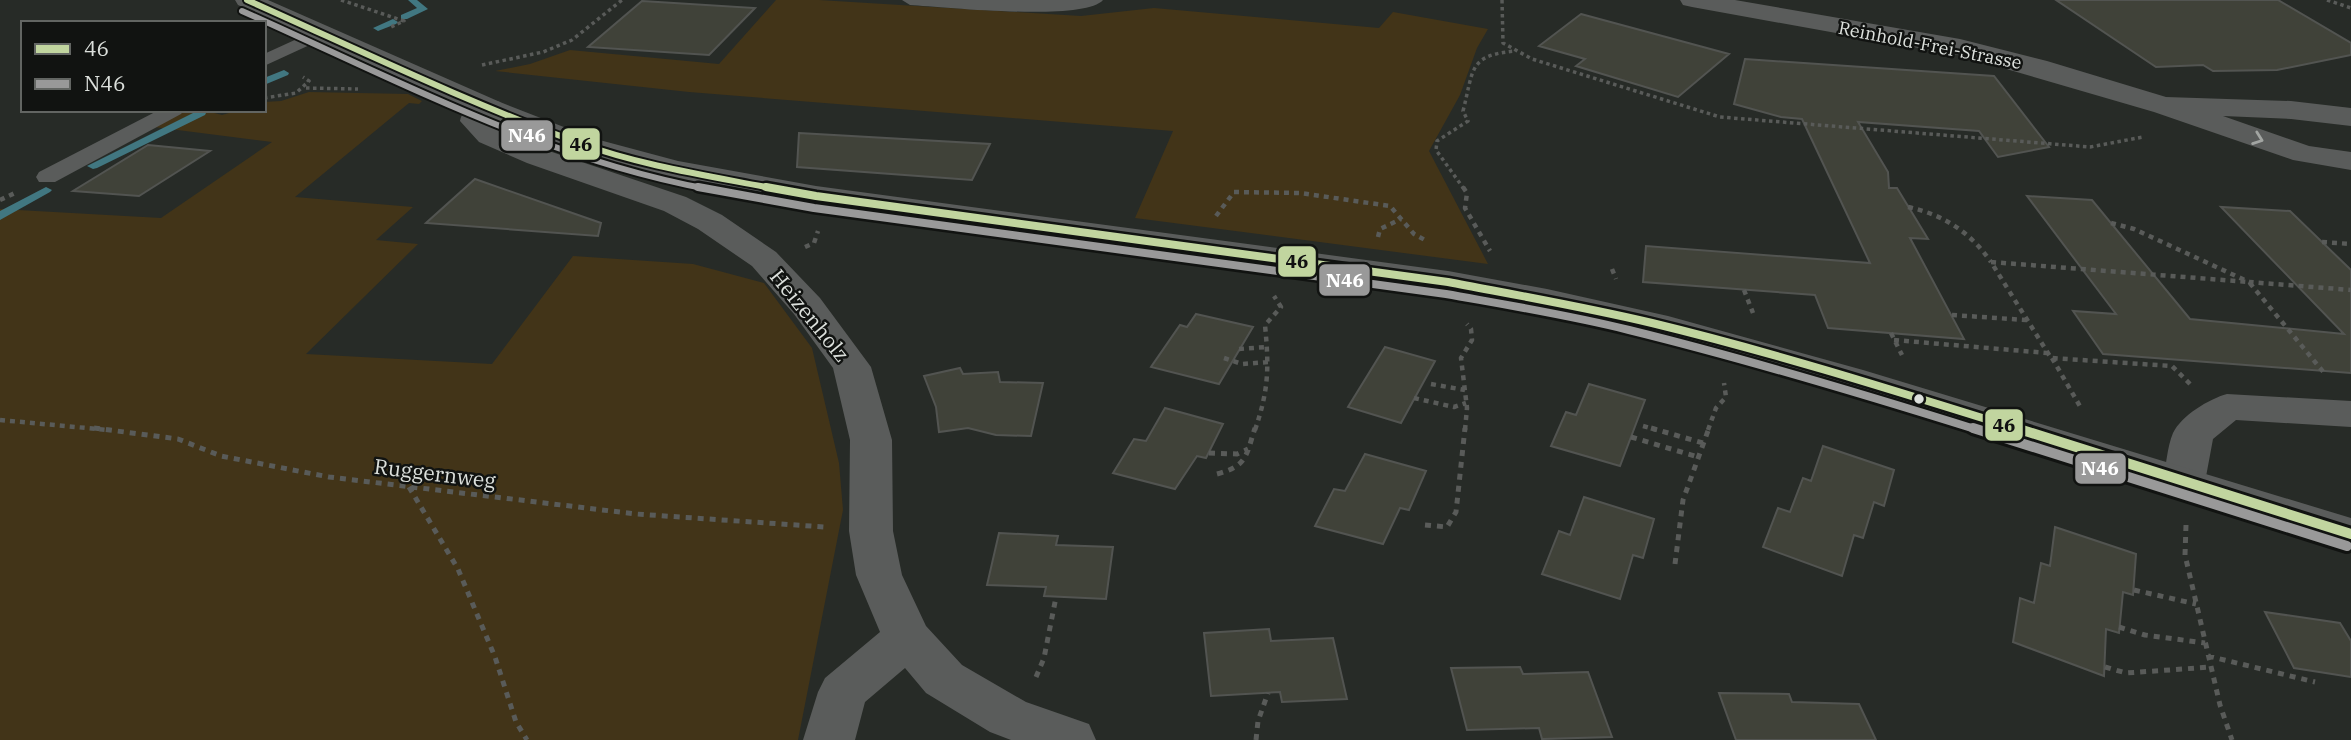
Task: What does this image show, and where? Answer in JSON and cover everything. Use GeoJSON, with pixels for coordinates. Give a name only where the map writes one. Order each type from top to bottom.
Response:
{"type":"FeatureCollection","features":[{"type":"Feature","properties":{"kind":"street"},"geometry":{"type":"LineString","coordinates":[[247,0],[490,108],[581,144],[675,170],[764,188],[1448,282],[1547,300],[1655,324],[1836,375],[2185,499],[2351,534]]}},
{"type":"Feature","properties":{"kind":"street","name":"Reinhold-Frei-Strasse"},"geometry":{"type":"LineString","coordinates":[[1692,0],[1960,47],[2037,66],[2304,154],[2351,161]]}},
{"type":"Feature","properties":{"kind":"street","name":"Reinhold-Frei-Strasse"},"geometry":{"type":"LineString","coordinates":[[2164,106],[2291,110],[2351,117]]}},
{"type":"Feature","properties":{"kind":"street","name":"Heizenholz"},"geometry":{"type":"LineString","coordinates":[[490,108],[476,114],[475,121],[490,136],[558,165],[675,204],[710,222],[764,259],[807,306],[852,367],[871,440],[871,531],[879,575],[907,636],[944,679],[1008,717],[1070,740]]}},
{"type":"Feature","properties":{"kind":"street"},"geometry":{"type":"LineString","coordinates":[[2185,499],[2193,434],[2227,407],[2351,414]]}},
{"type":"Feature","properties":{"kind":"street"},"geometry":{"type":"LineString","coordinates":[[829,740],[843,692],[907,636]]}},
{"type":"Feature","properties":{"kind":"lane"},"geometry":{"type":"LineString","coordinates":[[910,0],[1057,7],[1077,6],[1095,0]]}},
{"type":"Feature","properties":{"kind":"lane"},"geometry":{"type":"LineString","coordinates":[[266,60],[321,33]]}},
{"type":"Feature","properties":{"kind":"lane"},"geometry":{"type":"LineString","coordinates":[[47,177],[170,112]]}},
{"type":"Feature","properties":{"kind":"path"},"geometry":{"type":"LineString","coordinates":[[341,0],[404,21],[382,31]]}},
{"type":"Feature","properties":{"kind":"path"},"geometry":{"type":"LineString","coordinates":[[477,66],[543,52],[572,40],[622,0]]}},
{"type":"Feature","properties":{"kind":"path"},"geometry":{"type":"LineString","coordinates":[[1502,0],[1503,43],[1517,51],[1532,59],[1720,117],[2090,147],[2144,136]]}},
{"type":"Feature","properties":{"kind":"path"},"geometry":{"type":"LineString","coordinates":[[2327,0],[2351,8]]}},
{"type":"Feature","properties":{"kind":"path"},"geometry":{"type":"LineString","coordinates":[[1495,259],[1465,208],[1467,193],[1436,150],[1437,141],[1468,121],[1463,111],[1475,66],[1489,52],[1517,51]]}},
{"type":"Feature","properties":{"kind":"path"},"geometry":{"type":"LineString","coordinates":[[306,88],[360,89]]}},
{"type":"Feature","properties":{"kind":"path"},"geometry":{"type":"LineString","coordinates":[[1212,222],[1234,192],[1300,192],[1390,206],[1414,234],[1433,243]]}},
{"type":"Feature","properties":{"kind":"path"},"geometry":{"type":"LineString","coordinates":[[1909,207],[1934,211],[1979,243],[2084,413]]}},
{"type":"Feature","properties":{"kind":"path"},"geometry":{"type":"LineString","coordinates":[[2111,223],[2134,229],[2249,282],[2318,367]]}},
{"type":"Feature","properties":{"kind":"path"},"geometry":{"type":"LineString","coordinates":[[794,250],[814,243],[818,227]]}},
{"type":"Feature","properties":{"kind":"path"},"geometry":{"type":"LineString","coordinates":[[2322,242],[2351,244]]}},
{"type":"Feature","properties":{"kind":"path"},"geometry":{"type":"LineString","coordinates":[[1991,262],[2351,290]]}},
{"type":"Feature","properties":{"kind":"path"},"geometry":{"type":"LineString","coordinates":[[1217,474],[1233,470],[1244,462],[1264,403],[1268,362],[1265,325],[1281,307],[1272,294],[1272,285]]}},
{"type":"Feature","properties":{"kind":"path"},"geometry":{"type":"LineString","coordinates":[[1744,290],[1749,303]]}},
{"type":"Feature","properties":{"kind":"path"},"geometry":{"type":"LineString","coordinates":[[1952,315],[2027,320]]}},
{"type":"Feature","properties":{"kind":"path"},"geometry":{"type":"LineString","coordinates":[[1425,525],[1447,527],[1456,512],[1466,403],[1461,358],[1472,340],[1471,329],[1465,321]]}},
{"type":"Feature","properties":{"kind":"path"},"geometry":{"type":"LineString","coordinates":[[1891,333],[1899,349]]}},
{"type":"Feature","properties":{"kind":"path"},"geometry":{"type":"LineString","coordinates":[[1894,340],[2172,366],[2194,388],[2227,407]]}},
{"type":"Feature","properties":{"kind":"path"},"geometry":{"type":"LineString","coordinates":[[1239,349],[1266,347]]}},
{"type":"Feature","properties":{"kind":"path"},"geometry":{"type":"LineString","coordinates":[[1224,358],[1242,364],[1268,362]]}},
{"type":"Feature","properties":{"kind":"path"},"geometry":{"type":"LineString","coordinates":[[1675,564],[1683,500],[1716,408],[1726,397],[1723,372]]}},
{"type":"Feature","properties":{"kind":"path"},"geometry":{"type":"LineString","coordinates":[[1431,384],[1465,390]]}},
{"type":"Feature","properties":{"kind":"path"},"geometry":{"type":"LineString","coordinates":[[1414,398],[1454,407],[1466,403]]}},
{"type":"Feature","properties":{"kind":"path","name":"Ruggernweg"},"geometry":{"type":"LineString","coordinates":[[0,420],[76,426],[178,439],[235,458],[329,477],[636,514],[871,531]]}},
{"type":"Feature","properties":{"kind":"path"},"geometry":{"type":"LineString","coordinates":[[1643,426],[1703,443]]}},
{"type":"Feature","properties":{"kind":"path"},"geometry":{"type":"LineString","coordinates":[[1631,437],[1698,457]]}},
{"type":"Feature","properties":{"kind":"path"},"geometry":{"type":"LineString","coordinates":[[1209,453],[1237,454],[1249,449]]}},
{"type":"Feature","properties":{"kind":"path"},"geometry":{"type":"LineString","coordinates":[[408,486],[458,569],[495,657],[516,722],[527,740]]}},
{"type":"Feature","properties":{"kind":"path"},"geometry":{"type":"LineString","coordinates":[[2185,499],[2185,555],[2208,656],[2232,740]]}},
{"type":"Feature","properties":{"kind":"path"},"geometry":{"type":"LineString","coordinates":[[2134,590],[2196,604]]}},
{"type":"Feature","properties":{"kind":"path"},"geometry":{"type":"LineString","coordinates":[[1034,681],[1044,658],[1056,597]]}},
{"type":"Feature","properties":{"kind":"path"},"geometry":{"type":"LineString","coordinates":[[2119,627],[2145,635],[2206,643]]}},
{"type":"Feature","properties":{"kind":"path"},"geometry":{"type":"LineString","coordinates":[[2208,656],[2315,682]]}},
{"type":"Feature","properties":{"kind":"path"},"geometry":{"type":"LineString","coordinates":[[2105,667],[2126,673],[2211,667]]}},
{"type":"Feature","properties":{"kind":"path"},"geometry":{"type":"LineString","coordinates":[[1256,740],[1258,721],[1268,693]]}},
{"type":"Feature","properties":{"kind":"shaded area"},"geometry":{"type":"Polygon","coordinates":[[[776,0],[819,0],[1081,16],[1154,8],[1379,28],[1393,12],[1488,29],[1477,48],[1460,95],[1429,151],[1488,264],[1135,218],[1173,131],[689,92],[495,71],[530,64],[570,50],[719,64],[776,0]]]}},
{"type":"Feature","properties":{"kind":"shaded area"},"geometry":{"type":"Polygon","coordinates":[[[309,92],[408,94],[422,101],[419,104],[409,103],[295,197],[413,207],[376,240],[418,244],[306,354],[492,364],[573,256],[693,264],[764,283],[812,348],[839,463],[843,510],[798,740],[0,740],[0,209],[161,218],[272,142],[154,127],[181,112],[211,112],[222,115],[233,112],[266,112],[266,102],[281,101],[309,92]]]}},
{"type":"Feature","properties":{"kind":"building"},"geometry":{"type":"Polygon","coordinates":[[[2056,0],[2278,0],[2351,43],[2351,55],[2277,70],[2213,71],[2203,65],[2156,67],[2056,0]]]}},
{"type":"Feature","properties":{"kind":"building"},"geometry":{"type":"Polygon","coordinates":[[[642,1],[755,8],[709,55],[588,47],[642,1]]]}},
{"type":"Feature","properties":{"kind":"building"},"geometry":{"type":"Polygon","coordinates":[[[1581,14],[1729,54],[1678,97],[1576,66],[1585,59],[1539,46],[1581,14]]]}},
{"type":"Feature","properties":{"kind":"building"},"geometry":{"type":"Polygon","coordinates":[[[1745,59],[1994,76],[2049,147],[1998,157],[1979,131],[1858,122],[1888,172],[1889,188],[1897,188],[1928,239],[1910,238],[1964,339],[1828,328],[1815,295],[1643,282],[1646,246],[1870,263],[1802,119],[1781,117],[1734,104],[1745,59]]]}},
{"type":"Feature","properties":{"kind":"building"},"geometry":{"type":"Polygon","coordinates":[[[799,133],[990,144],[972,180],[797,167],[799,133]]]}},
{"type":"Feature","properties":{"kind":"building"},"geometry":{"type":"Polygon","coordinates":[[[148,145],[210,151],[139,196],[73,191],[148,145]]]}},
{"type":"Feature","properties":{"kind":"building"},"geometry":{"type":"Polygon","coordinates":[[[475,179],[601,223],[598,236],[426,223],[475,179]]]}},
{"type":"Feature","properties":{"kind":"building"},"geometry":{"type":"Polygon","coordinates":[[[2027,196],[2092,200],[2190,319],[2344,334],[2221,207],[2290,211],[2351,270],[2351,373],[2103,354],[2073,311],[2116,314],[2027,196]]]}},
{"type":"Feature","properties":{"kind":"building"},"geometry":{"type":"Polygon","coordinates":[[[1196,314],[1253,327],[1219,384],[1151,367],[1180,325],[1187,327],[1196,314]]]}},
{"type":"Feature","properties":{"kind":"building"},"geometry":{"type":"Polygon","coordinates":[[[1385,347],[1435,361],[1401,423],[1348,407],[1385,347]]]}},
{"type":"Feature","properties":{"kind":"building"},"geometry":{"type":"Polygon","coordinates":[[[960,368],[963,374],[998,372],[1000,382],[1043,383],[1031,436],[996,435],[968,428],[939,432],[936,407],[924,376],[960,368]]]}},
{"type":"Feature","properties":{"kind":"building"},"geometry":{"type":"Polygon","coordinates":[[[1589,384],[1645,400],[1620,466],[1551,446],[1566,412],[1576,415],[1589,384]]]}},
{"type":"Feature","properties":{"kind":"building"},"geometry":{"type":"Polygon","coordinates":[[[1165,408],[1223,424],[1206,458],[1197,456],[1175,489],[1113,473],[1134,439],[1146,441],[1165,408]]]}},
{"type":"Feature","properties":{"kind":"building"},"geometry":{"type":"Polygon","coordinates":[[[1823,446],[1894,470],[1884,506],[1874,502],[1863,538],[1854,535],[1842,576],[1763,547],[1778,508],[1790,512],[1803,478],[1811,481],[1823,446]]]}},
{"type":"Feature","properties":{"kind":"building"},"geometry":{"type":"Polygon","coordinates":[[[1365,454],[1426,471],[1409,510],[1400,508],[1383,544],[1315,526],[1334,489],[1345,491],[1365,454]]]}},
{"type":"Feature","properties":{"kind":"building"},"geometry":{"type":"Polygon","coordinates":[[[1584,497],[1654,519],[1643,558],[1633,555],[1620,599],[1542,574],[1559,531],[1570,535],[1584,497]]]}},
{"type":"Feature","properties":{"kind":"building"},"geometry":{"type":"Polygon","coordinates":[[[2055,527],[2136,554],[2133,595],[2123,592],[2119,633],[2106,629],[2104,676],[2013,642],[2020,598],[2034,603],[2041,563],[2050,566],[2055,527]]]}},
{"type":"Feature","properties":{"kind":"building"},"geometry":{"type":"Polygon","coordinates":[[[999,533],[1058,536],[1056,545],[1113,547],[1106,599],[1044,596],[1046,587],[987,585],[999,533]]]}},
{"type":"Feature","properties":{"kind":"building"},"geometry":{"type":"Polygon","coordinates":[[[2265,612],[2340,623],[2351,641],[2351,677],[2294,668],[2265,612]]]}},
{"type":"Feature","properties":{"kind":"building"},"geometry":{"type":"Polygon","coordinates":[[[1269,629],[1271,641],[1333,638],[1347,699],[1282,702],[1280,692],[1211,696],[1204,633],[1269,629]]]}},
{"type":"Feature","properties":{"kind":"building"},"geometry":{"type":"Polygon","coordinates":[[[1520,667],[1523,674],[1588,672],[1612,737],[1542,739],[1539,728],[1467,730],[1451,668],[1520,667]]]}},
{"type":"Feature","properties":{"kind":"building"},"geometry":{"type":"Polygon","coordinates":[[[1719,693],[1789,694],[1792,702],[1859,704],[1876,740],[1736,740],[1719,693]]]}},
{"type":"Feature","properties":{"kind":"waterway"},"geometry":{"type":"LineString","coordinates":[[404,17],[423,9],[412,0]]}},
{"type":"Feature","properties":{"kind":"waterway"},"geometry":{"type":"LineString","coordinates":[[378,28],[393,22]]}},
{"type":"Feature","properties":{"kind":"waterway"},"geometry":{"type":"LineString","coordinates":[[266,81],[284,73]]}},
{"type":"Feature","properties":{"kind":"waterway"},"geometry":{"type":"LineString","coordinates":[[93,166],[201,113]]}},
{"type":"Feature","properties":{"kind":"waterway"},"geometry":{"type":"LineString","coordinates":[[0,216],[46,190]]}},
{"type":"Feature","properties":{"kind":"transit line","name":"46"},"geometry":{"type":"LineString","coordinates":[[247,0],[490,108],[581,144],[675,170],[816,196],[1448,282],[1604,312],[1831,372],[2351,534]]}},
{"type":"Feature","properties":{"kind":"transit line","name":"N46"},"geometry":{"type":"LineString","coordinates":[[242,11],[264,21]]}},
{"type":"Feature","properties":{"kind":"transit line","name":"N46"},"geometry":{"type":"LineString","coordinates":[[266,22],[485,119],[576,155],[672,182],[814,208],[1446,294],[1602,324],[1828,385],[2347,546]]}}]}
